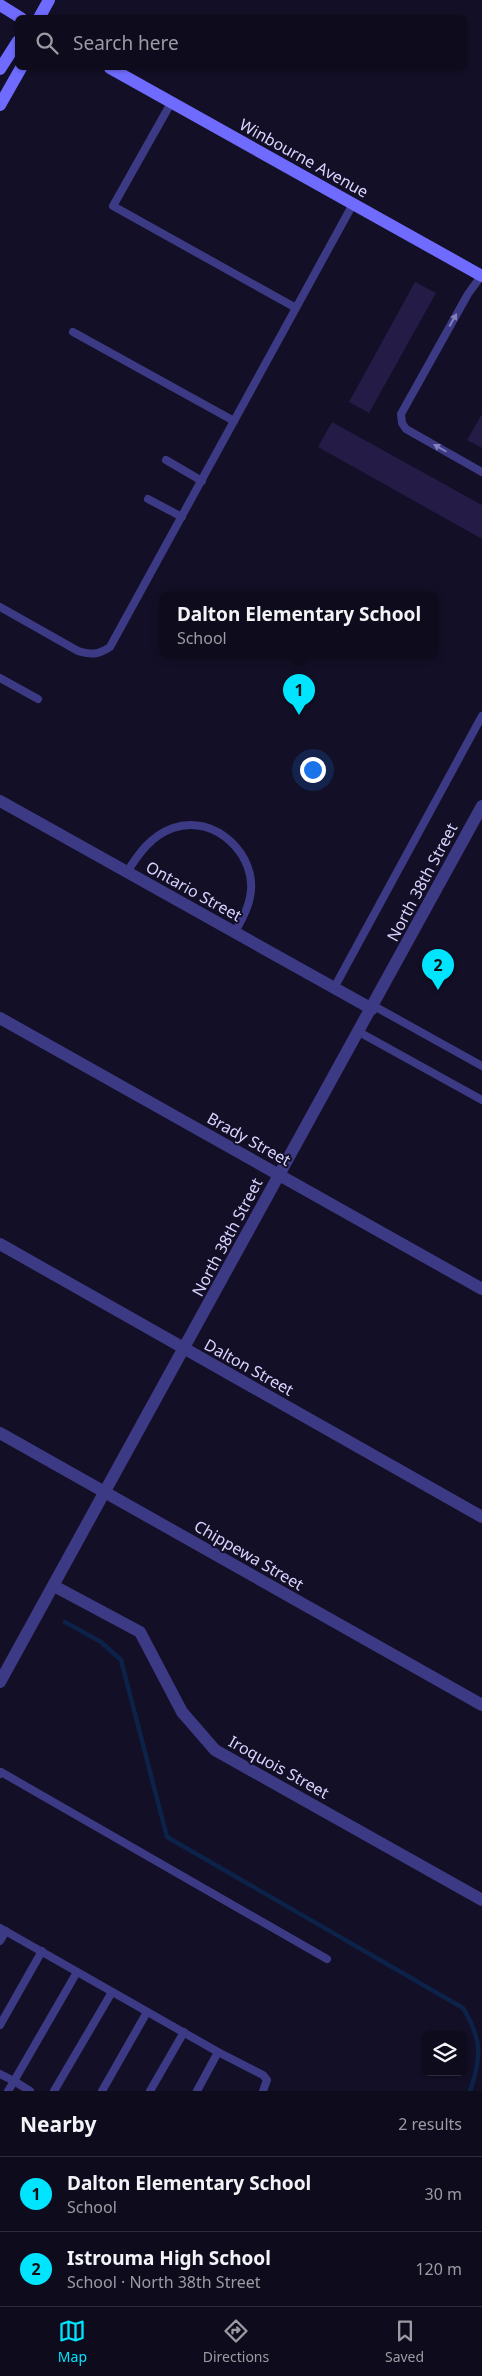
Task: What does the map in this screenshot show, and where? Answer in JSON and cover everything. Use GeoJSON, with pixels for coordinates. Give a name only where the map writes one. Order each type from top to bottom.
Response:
{"type":"FeatureCollection","features":[{"type":"Feature","properties":{"kind":"street"},"geometry":{"type":"LineString","coordinates":[[42,15],[49,0]]}},
{"type":"Feature","properties":{"kind":"street"},"geometry":{"type":"LineString","coordinates":[[0,5],[17,15]]}},
{"type":"Feature","properties":{"kind":"street"},"geometry":{"type":"LineString","coordinates":[[0,69],[15,46]]}},
{"type":"Feature","properties":{"kind":"street"},"geometry":{"type":"LineString","coordinates":[[0,105],[20,70]]}},
{"type":"Feature","properties":{"kind":"street","name":"Winbourne Avenue"},"geometry":{"type":"LineString","coordinates":[[113,70],[481,276]]}},
{"type":"Feature","properties":{"kind":"street","name":"Ontario Street"},"geometry":{"type":"LineString","coordinates":[[0,801],[373,1008]]}},
{"type":"Feature","properties":{"kind":"street","name":"North 38th Street"},"geometry":{"type":"LineString","coordinates":[[0,1682],[373,1008],[482,806]]}},
{"type":"Feature","properties":{"kind":"street","name":"Brady Street"},"geometry":{"type":"LineString","coordinates":[[0,1018],[482,1289]]}},
{"type":"Feature","properties":{"kind":"street","name":"Dalton Street"},"geometry":{"type":"LineString","coordinates":[[0,1244],[482,1516]]}},
{"type":"Feature","properties":{"kind":"street","name":"Chippewa Street"},"geometry":{"type":"LineString","coordinates":[[0,1433],[482,1705]]}},
{"type":"Feature","properties":{"kind":"street","name":"Iroquois Street"},"geometry":{"type":"LineString","coordinates":[[54,1586],[140,1632],[182,1712],[215,1750],[482,1900]]}},
{"type":"Feature","properties":{"kind":"lane"},"geometry":{"type":"LineString","coordinates":[[171,103],[113,206],[296,308]]}},
{"type":"Feature","properties":{"kind":"lane"},"geometry":{"type":"LineString","coordinates":[[0,608],[78,651],[91,655],[101,653],[110,647],[352,204]]}},
{"type":"Feature","properties":{"kind":"lane"},"geometry":{"type":"LineString","coordinates":[[481,276],[468,294],[401,414],[402,423],[406,429],[482,472]]}},
{"type":"Feature","properties":{"kind":"lane"},"geometry":{"type":"LineString","coordinates":[[74,332],[234,421]]}},
{"type":"Feature","properties":{"kind":"lane"},"geometry":{"type":"LineString","coordinates":[[166,460],[202,481]]}},
{"type":"Feature","properties":{"kind":"lane"},"geometry":{"type":"LineString","coordinates":[[148,499],[182,517]]}},
{"type":"Feature","properties":{"kind":"lane"},"geometry":{"type":"LineString","coordinates":[[0,678],[38,698]]}},
{"type":"Feature","properties":{"kind":"lane"},"geometry":{"type":"LineString","coordinates":[[334,988],[482,716]]}},
{"type":"Feature","properties":{"kind":"lane"},"geometry":{"type":"LineString","coordinates":[[127,872],[145,846],[160,834],[175,827],[194,825],[210,828],[227,837],[241,852],[250,873],[251,896],[235,932]]}},
{"type":"Feature","properties":{"kind":"lane"},"geometry":{"type":"LineString","coordinates":[[373,1008],[482,1066]]}},
{"type":"Feature","properties":{"kind":"lane"},"geometry":{"type":"LineString","coordinates":[[359,1032],[482,1100]]}},
{"type":"Feature","properties":{"kind":"lane"},"geometry":{"type":"LineString","coordinates":[[0,1772],[327,1959]]}},
{"type":"Feature","properties":{"kind":"lane"},"geometry":{"type":"LineString","coordinates":[[0,1941],[3,1929],[218,2052],[263,2075],[268,2080],[263,2091]]}},
{"type":"Feature","properties":{"kind":"lane"},"geometry":{"type":"LineString","coordinates":[[0,2025],[42,1951]]}},
{"type":"Feature","properties":{"kind":"lane"},"geometry":{"type":"LineString","coordinates":[[8,2091],[77,1972]]}},
{"type":"Feature","properties":{"kind":"lane"},"geometry":{"type":"LineString","coordinates":[[54,2091],[112,1992]]}},
{"type":"Feature","properties":{"kind":"lane"},"geometry":{"type":"LineString","coordinates":[[102,2091],[147,2012]]}},
{"type":"Feature","properties":{"kind":"lane"},"geometry":{"type":"LineString","coordinates":[[150,2091],[184,2032]]}},
{"type":"Feature","properties":{"kind":"lane"},"geometry":{"type":"LineString","coordinates":[[197,2091],[218,2052]]}},
{"type":"Feature","properties":{"kind":"lane"},"geometry":{"type":"LineString","coordinates":[[0,2074],[30,2091]]}},
{"type":"Feature","properties":{"kind":"building"},"geometry":{"type":"Polygon","coordinates":[[[415,282],[436,293],[369,413],[349,402],[415,282]]]}},
{"type":"Feature","properties":{"kind":"building"},"geometry":{"type":"Polygon","coordinates":[[[482,414],[482,448],[467,440],[482,414]]]}},
{"type":"Feature","properties":{"kind":"building"},"geometry":{"type":"Polygon","coordinates":[[[332,422],[482,505],[482,539],[318,447],[332,422]]]}},
{"type":"Feature","properties":{"kind":"waterway"},"geometry":{"type":"LineString","coordinates":[[65,1622],[101,1642],[121,1660],[167,1837],[463,2008],[474,2029],[478,2048],[477,2068],[470,2091]]}},
{"type":"Feature","properties":{"kind":"place","name":"Dalton Elementary School"},"geometry":{"type":"Point","coordinates":[299,715]}},
{"type":"Feature","properties":{"kind":"place","name":"Istrouma High School"},"geometry":{"type":"Point","coordinates":[438,990]}}]}
